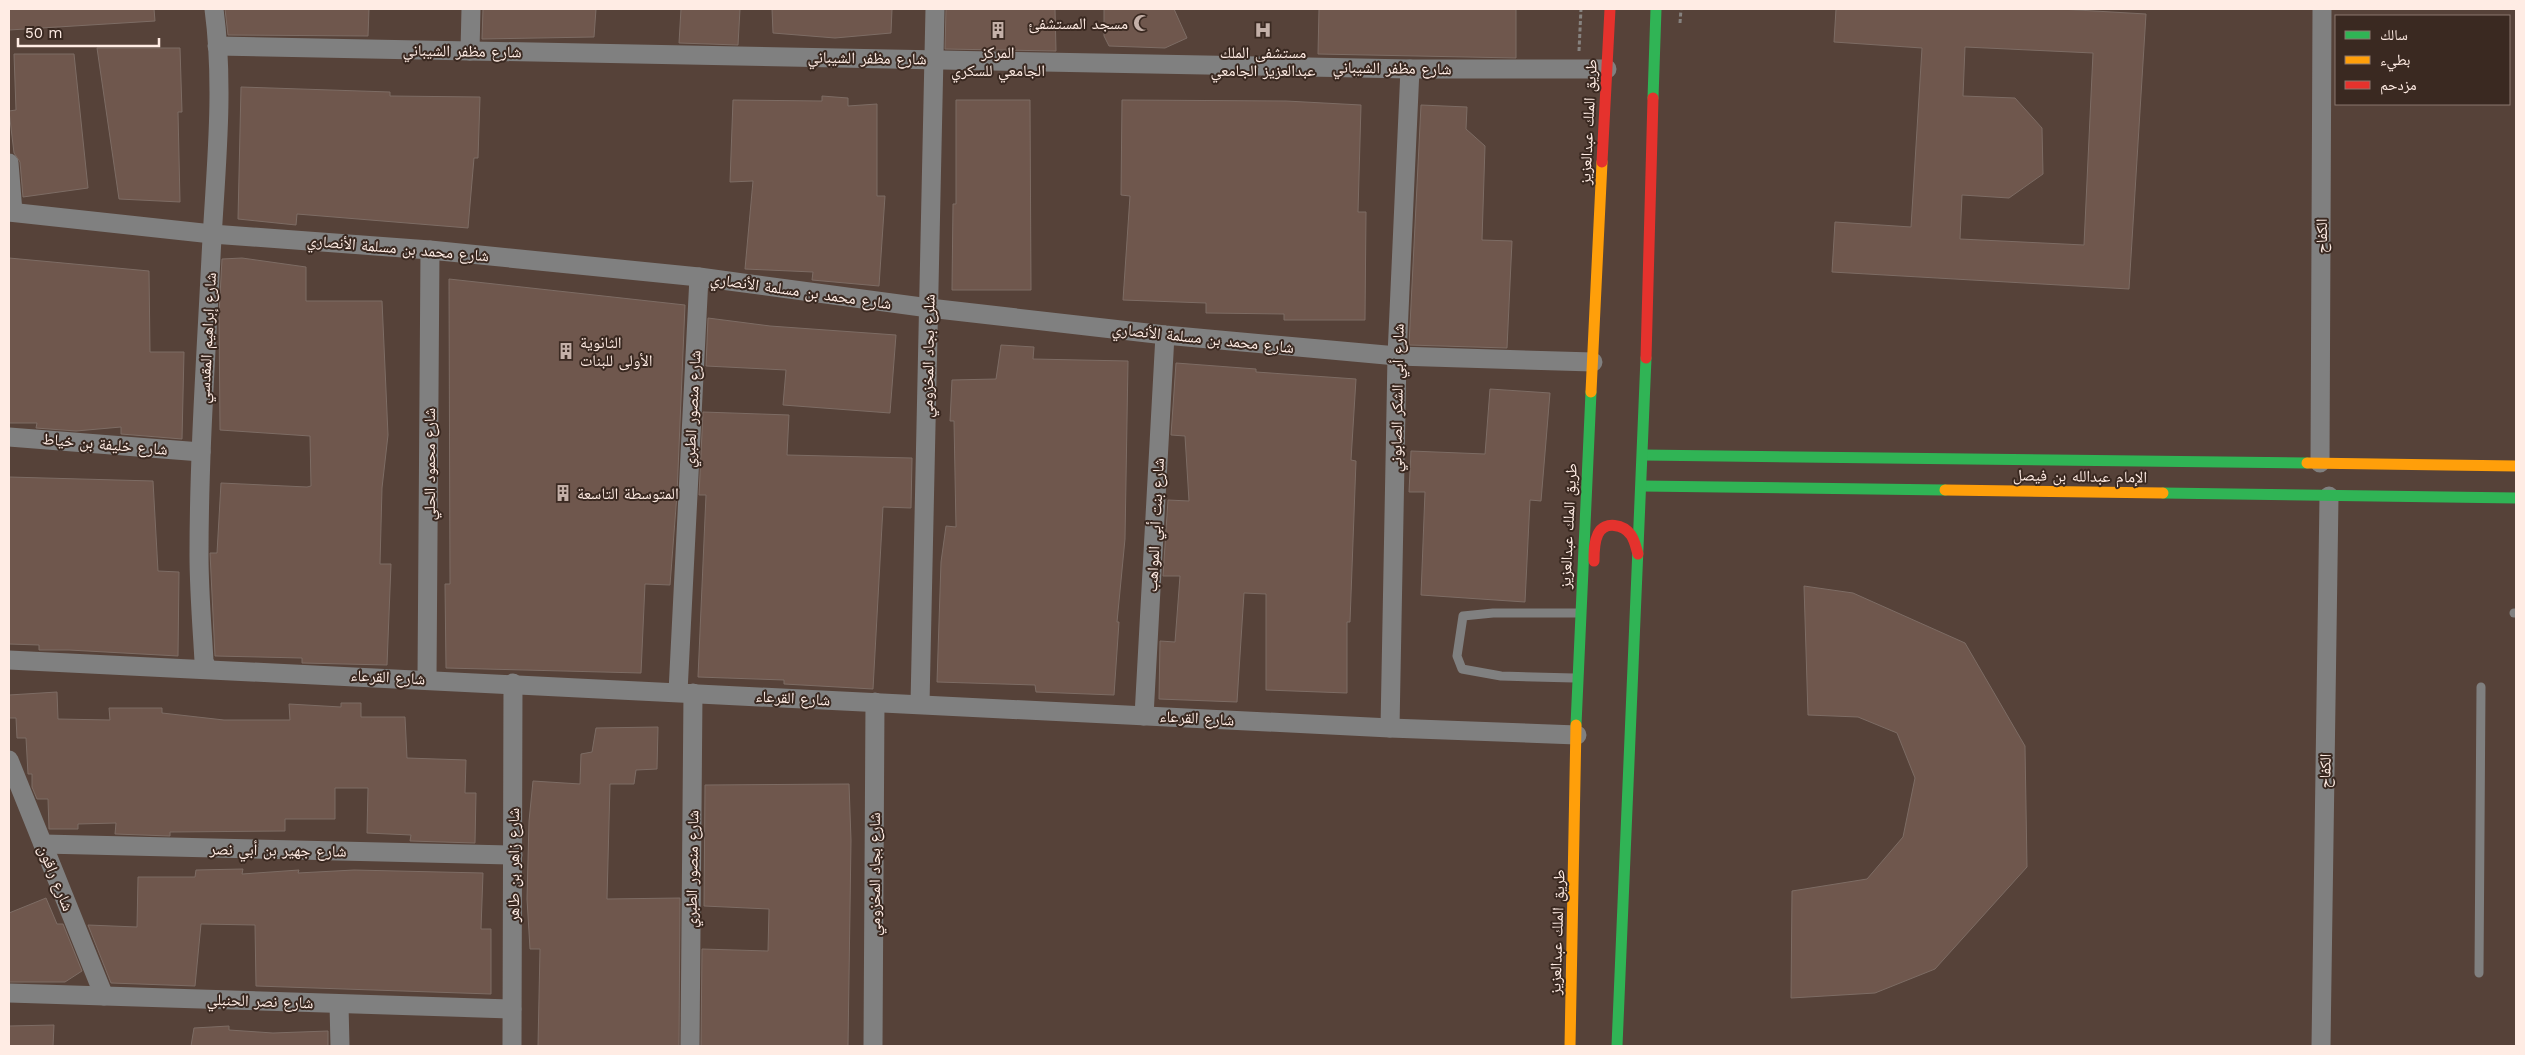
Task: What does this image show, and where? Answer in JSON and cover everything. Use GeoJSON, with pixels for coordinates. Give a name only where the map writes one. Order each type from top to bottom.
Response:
{"type":"FeatureCollection","features":[{"type":"Feature","properties":{"kind":"main road","name":"طريق الملك عبدالعزيز"},"geometry":{"type":"LineString","coordinates":[[1570,1046],[1575,861],[1584,727],[1578,678],[1580,613],[1610,9]]}},
{"type":"Feature","properties":{"kind":"main road"},"geometry":{"type":"LineString","coordinates":[[1617,1046],[1626,792],[1642,486],[1656,9]]}},
{"type":"Feature","properties":{"kind":"main road","name":"الإمام عبدالله بن فيصل"},"geometry":{"type":"LineString","coordinates":[[1643,455],[2516,466]]}},
{"type":"Feature","properties":{"kind":"main road","name":"الإمام عبدالله بن فيصل"},"geometry":{"type":"LineString","coordinates":[[1642,486],[2516,498]]}},
{"type":"Feature","properties":{"kind":"main road"},"geometry":{"type":"LineString","coordinates":[[1584,727],[1595,540],[1599,531],[1608,525],[1620,526],[1631,534],[1638,554]]}},
{"type":"Feature","properties":{"kind":"street","name":"شارع إبراهيم المقدسي"},"geometry":{"type":"LineString","coordinates":[[207,668],[204,661],[199,556],[212,234],[217,186],[217,46],[214,9]]}},
{"type":"Feature","properties":{"kind":"street"},"geometry":{"type":"LineString","coordinates":[[470,51],[471,9]]}},
{"type":"Feature","properties":{"kind":"street","name":"شلرع بجاد المخزومي"},"geometry":{"type":"LineString","coordinates":[[920,704],[935,9]]}},
{"type":"Feature","properties":{"kind":"street","name":"الكفاح"},"geometry":{"type":"LineString","coordinates":[[2320,463],[2322,9]]}},
{"type":"Feature","properties":{"kind":"street","name":"شارع مظفر الشيباني"},"geometry":{"type":"LineString","coordinates":[[217,46],[1410,69],[1607,69]]}},
{"type":"Feature","properties":{"kind":"street","name":"شارع أبي الشكر الصابوني"},"geometry":{"type":"LineString","coordinates":[[1390,728],[1397,356],[1410,69]]}},
{"type":"Feature","properties":{"kind":"street"},"geometry":{"type":"LineString","coordinates":[[9,163],[11,212]]}},
{"type":"Feature","properties":{"kind":"street","name":"شارع محمد بن مسلمة الأنصاري"},"geometry":{"type":"LineString","coordinates":[[11,212],[212,234],[430,250],[699,277],[929,308],[1165,335],[1397,356],[1593,362]]}},
{"type":"Feature","properties":{"kind":"street","name":"شارع محمود الحلي"},"geometry":{"type":"LineString","coordinates":[[428,679],[430,250]]}},
{"type":"Feature","properties":{"kind":"street","name":"شارع منصور الطبري"},"geometry":{"type":"LineString","coordinates":[[690,1046],[686,692],[699,277]]}},
{"type":"Feature","properties":{"kind":"street","name":"شارع بنت أبي المواهب"},"geometry":{"type":"LineString","coordinates":[[1144,716],[1165,335]]}},
{"type":"Feature","properties":{"kind":"street","name":"شارع خليفة بن خياط"},"geometry":{"type":"LineString","coordinates":[[9,437],[202,452]]}},
{"type":"Feature","properties":{"kind":"street","name":"الكفاح"},"geometry":{"type":"LineString","coordinates":[[2321,1046],[2329,496]]}},
{"type":"Feature","properties":{"kind":"street","name":"شارع القرعاء"},"geometry":{"type":"LineString","coordinates":[[9,660],[514,683],[1390,728],[1584,727]]}},
{"type":"Feature","properties":{"kind":"street","name":"شارع زاهر بن طاهر"},"geometry":{"type":"LineString","coordinates":[[512,1046],[514,683]]}},
{"type":"Feature","properties":{"kind":"street","name":"شارع بجاد المخزومي"},"geometry":{"type":"LineString","coordinates":[[873,1046],[875,702]]}},
{"type":"Feature","properties":{"kind":"street","name":"شارع راقون"},"geometry":{"type":"LineString","coordinates":[[9,760],[104,996]]}},
{"type":"Feature","properties":{"kind":"street","name":"شارع جهير بن أبي نصر"},"geometry":{"type":"LineString","coordinates":[[43,844],[513,855]]}},
{"type":"Feature","properties":{"kind":"street","name":"شارع نصر الحنبلي"},"geometry":{"type":"LineString","coordinates":[[9,993],[512,1009]]}},
{"type":"Feature","properties":{"kind":"street"},"geometry":{"type":"LineString","coordinates":[[340,1004],[340,1046]]}},
{"type":"Feature","properties":{"kind":"lane"},"geometry":{"type":"LineString","coordinates":[[1578,678],[1488,675],[1462,670],[1457,656],[1463,616],[1493,613],[1580,613]]}},
{"type":"Feature","properties":{"kind":"lane"},"geometry":{"type":"LineString","coordinates":[[2478,973],[2481,687]]}},
{"type":"Feature","properties":{"kind":"path"},"geometry":{"type":"LineString","coordinates":[[1579,69],[1581,9]]}},
{"type":"Feature","properties":{"kind":"building"},"geometry":{"type":"Polygon","coordinates":[[[9,9],[154,9],[155,21],[9,30],[9,9]]]}},
{"type":"Feature","properties":{"kind":"building"},"geometry":{"type":"Polygon","coordinates":[[[225,9],[369,9],[368,36],[228,35],[225,9]]]}},
{"type":"Feature","properties":{"kind":"building"},"geometry":{"type":"Polygon","coordinates":[[[483,9],[596,9],[594,37],[482,39],[483,9]]]}},
{"type":"Feature","properties":{"kind":"building"},"geometry":{"type":"Polygon","coordinates":[[[681,9],[740,9],[738,45],[679,43],[681,9]]]}},
{"type":"Feature","properties":{"kind":"building"},"geometry":{"type":"Polygon","coordinates":[[[772,9],[892,9],[891,33],[835,38],[773,33],[772,9]]]}},
{"type":"Feature","properties":{"kind":"building","name":"المركز الجامعي للسكري"},"geometry":{"type":"Polygon","coordinates":[[[946,9],[1055,9],[1056,51],[945,49],[946,9]]]}},
{"type":"Feature","properties":{"kind":"building","name":"مسجد المستشفئ"},"geometry":{"type":"Polygon","coordinates":[[[1104,9],[1174,9],[1187,38],[1165,48],[1109,46],[1104,36],[1104,9]]]}},
{"type":"Feature","properties":{"kind":"building"},"geometry":{"type":"Polygon","coordinates":[[[1319,9],[1516,9],[1516,58],[1318,54],[1319,9]]]}},
{"type":"Feature","properties":{"kind":"building"},"geometry":{"type":"Polygon","coordinates":[[[1836,9],[2060,9],[2146,14],[2129,289],[1832,272],[1835,222],[1911,227],[1922,48],[1834,42],[1836,9]],[[1965,47],[1963,96],[2015,98],[2042,128],[2043,174],[2009,198],[1962,195],[1960,239],[2084,245],[2093,53],[1965,47]]]}},
{"type":"Feature","properties":{"kind":"building"},"geometry":{"type":"Polygon","coordinates":[[[97,48],[180,48],[182,112],[178,112],[180,202],[119,199],[97,48]]]}},
{"type":"Feature","properties":{"kind":"building"},"geometry":{"type":"Polygon","coordinates":[[[14,54],[74,54],[88,188],[23,197],[20,162],[14,153],[9,111],[16,110],[14,54]]]}},
{"type":"Feature","properties":{"kind":"building"},"geometry":{"type":"Polygon","coordinates":[[[241,87],[390,92],[390,96],[480,97],[478,158],[474,158],[468,228],[297,214],[296,225],[238,219],[241,87]]]}},
{"type":"Feature","properties":{"kind":"building"},"geometry":{"type":"Polygon","coordinates":[[[822,96],[848,98],[848,106],[877,104],[877,196],[885,196],[879,286],[812,280],[813,272],[745,269],[753,181],[730,182],[733,100],[822,101],[822,96]]]}},
{"type":"Feature","properties":{"kind":"building"},"geometry":{"type":"Polygon","coordinates":[[[956,100],[1030,100],[1031,290],[952,290],[953,204],[956,204],[956,100]]]}},
{"type":"Feature","properties":{"kind":"building"},"geometry":{"type":"Polygon","coordinates":[[[1122,100],[1286,101],[1361,105],[1358,212],[1366,212],[1365,320],[1284,320],[1284,314],[1206,313],[1206,303],[1123,300],[1130,196],[1121,195],[1122,100]]]}},
{"type":"Feature","properties":{"kind":"building"},"geometry":{"type":"Polygon","coordinates":[[[1421,105],[1467,107],[1466,129],[1485,146],[1482,240],[1512,241],[1507,348],[1409,345],[1421,105]]]}},
{"type":"Feature","properties":{"kind":"building"},"geometry":{"type":"Polygon","coordinates":[[[9,258],[149,271],[150,352],[184,352],[182,439],[121,434],[121,427],[76,431],[36,428],[37,423],[9,423],[9,258]]]}},
{"type":"Feature","properties":{"kind":"building"},"geometry":{"type":"Polygon","coordinates":[[[242,258],[306,267],[306,301],[382,301],[388,435],[382,488],[380,564],[391,564],[387,665],[302,663],[302,658],[215,656],[210,553],[217,553],[221,483],[311,486],[310,436],[220,430],[219,314],[222,259],[242,258]]]}},
{"type":"Feature","properties":{"kind":"building"},"geometry":{"type":"Polygon","coordinates":[[[449,279],[685,305],[677,494],[670,585],[645,584],[641,673],[446,668],[445,584],[450,584],[449,279]]]}},
{"type":"Feature","properties":{"kind":"building"},"geometry":{"type":"Polygon","coordinates":[[[708,318],[770,326],[896,335],[890,413],[783,405],[786,370],[706,366],[708,318]]]}},
{"type":"Feature","properties":{"kind":"building"},"geometry":{"type":"Polygon","coordinates":[[[1001,345],[1034,347],[1033,359],[1128,361],[1125,539],[1117,622],[1119,622],[1114,695],[1036,692],[1035,685],[937,682],[941,562],[946,526],[956,527],[954,421],[950,421],[952,380],[996,379],[1001,345]]]}},
{"type":"Feature","properties":{"kind":"building"},"geometry":{"type":"Polygon","coordinates":[[[1176,363],[1256,369],[1256,372],[1356,379],[1351,460],[1356,461],[1350,622],[1347,622],[1347,693],[1266,690],[1266,594],[1244,593],[1237,702],[1159,699],[1160,641],[1175,642],[1180,576],[1163,576],[1168,500],[1189,501],[1185,436],[1171,435],[1176,363]]]}},
{"type":"Feature","properties":{"kind":"building"},"geometry":{"type":"Polygon","coordinates":[[[1490,389],[1550,393],[1541,501],[1530,500],[1525,602],[1421,595],[1425,492],[1409,492],[1411,451],[1485,454],[1490,389]]]}},
{"type":"Feature","properties":{"kind":"building"},"geometry":{"type":"Polygon","coordinates":[[[703,412],[789,415],[787,455],[912,458],[911,508],[883,507],[873,689],[784,684],[784,680],[698,677],[706,495],[699,495],[703,412]]]}},
{"type":"Feature","properties":{"kind":"building"},"geometry":{"type":"Polygon","coordinates":[[[9,477],[153,481],[158,571],[179,572],[178,656],[39,650],[39,645],[9,644],[9,477]]]}},
{"type":"Feature","properties":{"kind":"building"},"geometry":{"type":"Polygon","coordinates":[[[1804,586],[1853,593],[1965,643],[2025,746],[2027,867],[1935,969],[1875,993],[1791,998],[1792,891],[1867,879],[1903,837],[1915,778],[1897,733],[1858,717],[1808,715],[1804,586]]]}},
{"type":"Feature","properties":{"kind":"building"},"geometry":{"type":"Polygon","coordinates":[[[57,692],[58,719],[110,720],[109,708],[162,708],[162,713],[224,720],[290,720],[289,704],[341,707],[341,703],[361,703],[361,717],[405,717],[407,758],[466,760],[465,793],[476,793],[475,843],[410,841],[411,835],[367,833],[368,788],[335,788],[335,819],[285,819],[285,831],[170,832],[170,836],[115,834],[116,823],[78,824],[78,829],[49,829],[48,799],[37,799],[32,787],[32,774],[28,774],[26,738],[17,738],[16,718],[9,718],[9,695],[57,692]]]}},
{"type":"Feature","properties":{"kind":"building"},"geometry":{"type":"Polygon","coordinates":[[[658,727],[657,769],[636,770],[634,784],[610,784],[607,899],[680,898],[679,1046],[538,1046],[540,949],[530,949],[527,899],[529,821],[533,781],[580,784],[581,754],[592,752],[596,728],[658,727]]]}},
{"type":"Feature","properties":{"kind":"building"},"geometry":{"type":"Polygon","coordinates":[[[849,784],[851,840],[848,1046],[701,1046],[702,949],[768,951],[769,909],[704,906],[705,785],[849,784]]]}},
{"type":"Feature","properties":{"kind":"building"},"geometry":{"type":"Polygon","coordinates":[[[243,869],[242,874],[299,870],[298,873],[354,870],[483,873],[481,929],[491,929],[491,994],[256,986],[255,925],[201,924],[195,986],[111,983],[88,925],[137,927],[138,877],[195,877],[196,870],[243,869]]]}},
{"type":"Feature","properties":{"kind":"building"},"geometry":{"type":"Polygon","coordinates":[[[46,898],[57,924],[63,924],[82,971],[65,982],[9,982],[9,913],[46,898]]]}},
{"type":"Feature","properties":{"kind":"building"},"geometry":{"type":"Polygon","coordinates":[[[54,1025],[53,1046],[9,1046],[9,1026],[54,1025]]]}},
{"type":"Feature","properties":{"kind":"building"},"geometry":{"type":"Polygon","coordinates":[[[229,1026],[229,1030],[273,1033],[328,1031],[328,1046],[191,1046],[194,1028],[229,1026]]]}},
{"type":"Feature","properties":{"kind":"traffic: fast"},"geometry":{"type":"LineString","coordinates":[[1653,98],[1656,9]]}},
{"type":"Feature","properties":{"kind":"traffic: fast"},"geometry":{"type":"LineString","coordinates":[[1617,1046],[1646,358]]}},
{"type":"Feature","properties":{"kind":"traffic: fast"},"geometry":{"type":"LineString","coordinates":[[1576,725],[1591,392]]}},
{"type":"Feature","properties":{"kind":"traffic: fast"},"geometry":{"type":"LineString","coordinates":[[1643,455],[2307,463]]}},
{"type":"Feature","properties":{"kind":"traffic: fast"},"geometry":{"type":"LineString","coordinates":[[1642,486],[1945,490]]}},
{"type":"Feature","properties":{"kind":"traffic: fast"},"geometry":{"type":"LineString","coordinates":[[2163,493],[2516,498]]}},
{"type":"Feature","properties":{"kind":"traffic: slow"},"geometry":{"type":"LineString","coordinates":[[1591,392],[1602,162]]}},
{"type":"Feature","properties":{"kind":"traffic: slow"},"geometry":{"type":"LineString","coordinates":[[2307,463],[2516,466]]}},
{"type":"Feature","properties":{"kind":"traffic: slow"},"geometry":{"type":"LineString","coordinates":[[1945,490],[2163,493]]}},
{"type":"Feature","properties":{"kind":"traffic: slow"},"geometry":{"type":"LineString","coordinates":[[1570,1046],[1576,725]]}},
{"type":"Feature","properties":{"kind":"traffic: jam"},"geometry":{"type":"LineString","coordinates":[[1602,162],[1610,9]]}},
{"type":"Feature","properties":{"kind":"traffic: jam"},"geometry":{"type":"LineString","coordinates":[[1646,358],[1653,98]]}},
{"type":"Feature","properties":{"kind":"traffic: jam"},"geometry":{"type":"LineString","coordinates":[[1594,561],[1595,544],[1598,534],[1605,527],[1610,526],[1619,527],[1628,532],[1634,540],[1638,554]]}},
{"type":"Feature","properties":{"kind":"place","name":"مسجد المستشفئ"},"geometry":{"type":"Point","coordinates":[1142,23]}},
{"type":"Feature","properties":{"kind":"place","name":"المركز الجامعي للسكري"},"geometry":{"type":"Point","coordinates":[998,30]}},
{"type":"Feature","properties":{"kind":"place","name":"مستشفى الملك عبدالعزيز الجامعي"},"geometry":{"type":"Point","coordinates":[1263,30]}},
{"type":"Feature","properties":{"kind":"place","name":"الثانوية الأولى للبنات"},"geometry":{"type":"Point","coordinates":[566,351]}},
{"type":"Feature","properties":{"kind":"place","name":"المتوسطة التاسعة"},"geometry":{"type":"Point","coordinates":[563,493]}}]}
